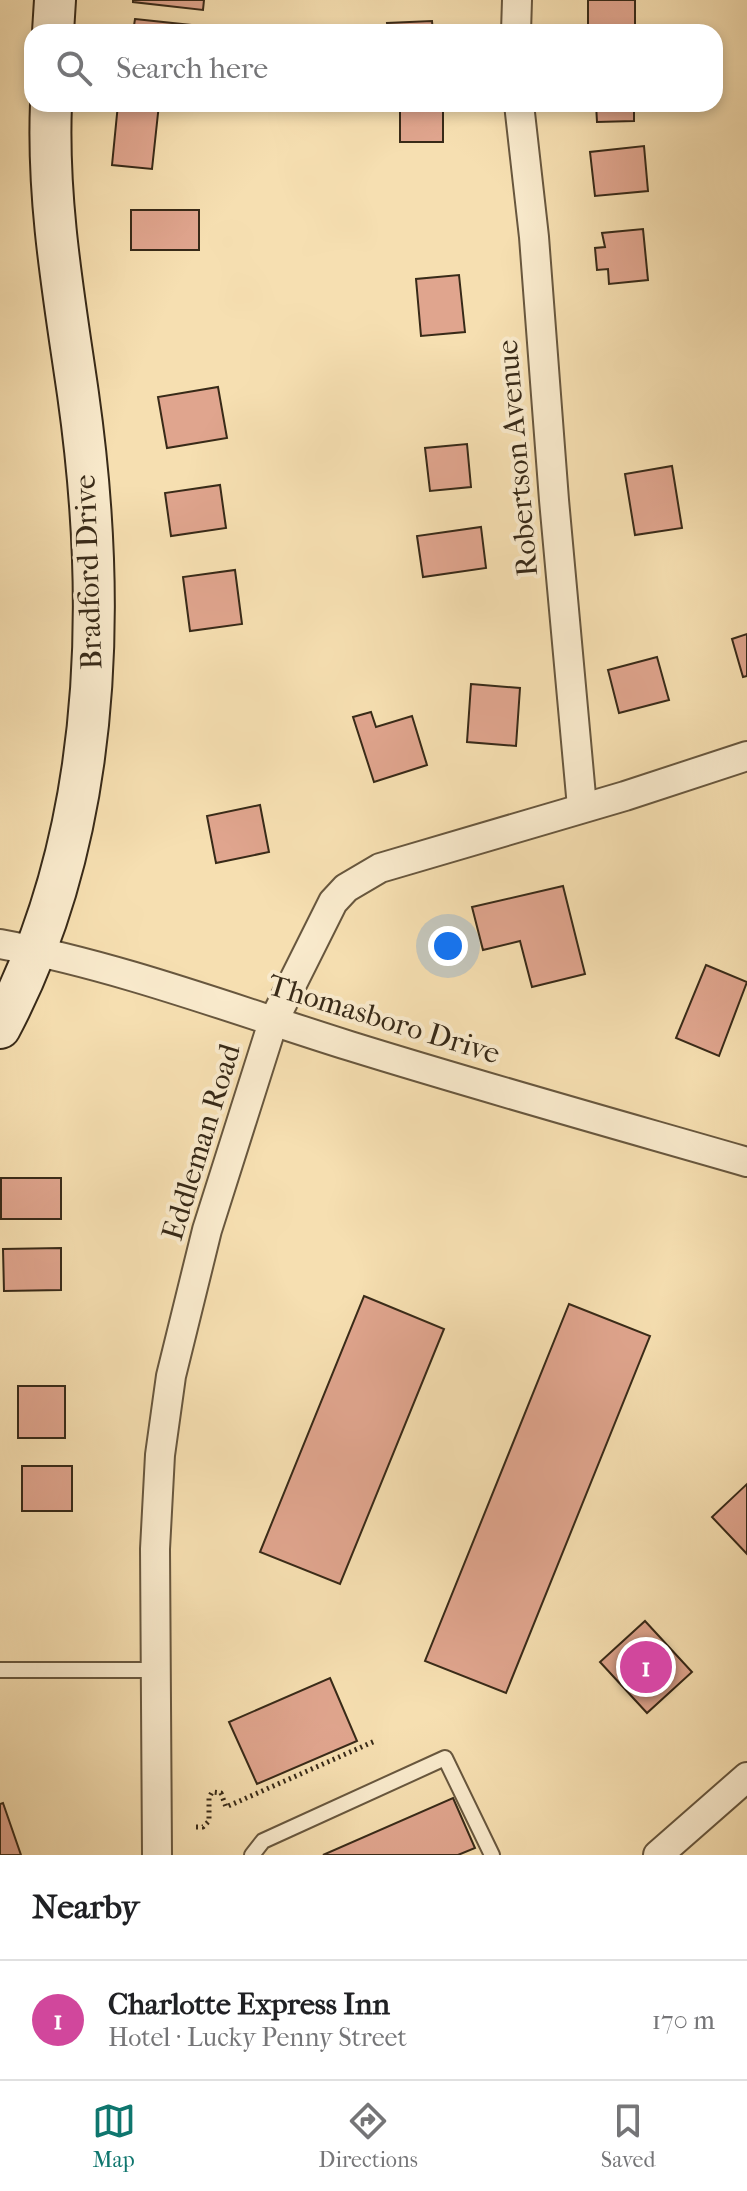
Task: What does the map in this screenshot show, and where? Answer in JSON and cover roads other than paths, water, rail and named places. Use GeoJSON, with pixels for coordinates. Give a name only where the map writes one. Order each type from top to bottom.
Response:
{"type":"FeatureCollection","features":[{"type":"Feature","properties":{"kind":"street"},"geometry":{"type":"LineString","coordinates":[[54,24],[55,0]]}},
{"type":"Feature","properties":{"kind":"street"},"geometry":{"type":"LineString","coordinates":[[516,24],[517,0]]}},
{"type":"Feature","properties":{"kind":"street","name":"Bradford Drive"},"geometry":{"type":"LineString","coordinates":[[0,1028],[18,947],[55,895],[85,761],[93,685],[91,533],[78,396],[54,220],[51,112]]}},
{"type":"Feature","properties":{"kind":"street","name":"Robertson Avenue"},"geometry":{"type":"LineString","coordinates":[[520,112],[534,237],[582,807]]}},
{"type":"Feature","properties":{"kind":"street","name":"Eddleman Road"},"geometry":{"type":"LineString","coordinates":[[157,1855],[158,1498],[160,1455],[171,1376],[207,1230],[273,1022],[315,935],[333,902],[346,888],[398,861],[747,756]]}},
{"type":"Feature","properties":{"kind":"street","name":"Thomasboro Drive"},"geometry":{"type":"LineString","coordinates":[[18,947],[747,1162]]}},
{"type":"Feature","properties":{"kind":"street"},"geometry":{"type":"LineString","coordinates":[[658,1855],[747,1777]]}},
{"type":"Feature","properties":{"kind":"lane"},"geometry":{"type":"LineString","coordinates":[[0,1670],[156,1670]]}},
{"type":"Feature","properties":{"kind":"lane"},"geometry":{"type":"LineString","coordinates":[[252,1855],[263,1841],[445,1758],[492,1855]]}},
{"type":"Feature","properties":{"kind":"place","name":"Charlotte Express Inn"},"geometry":{"type":"Point","coordinates":[646,1667]}}]}
